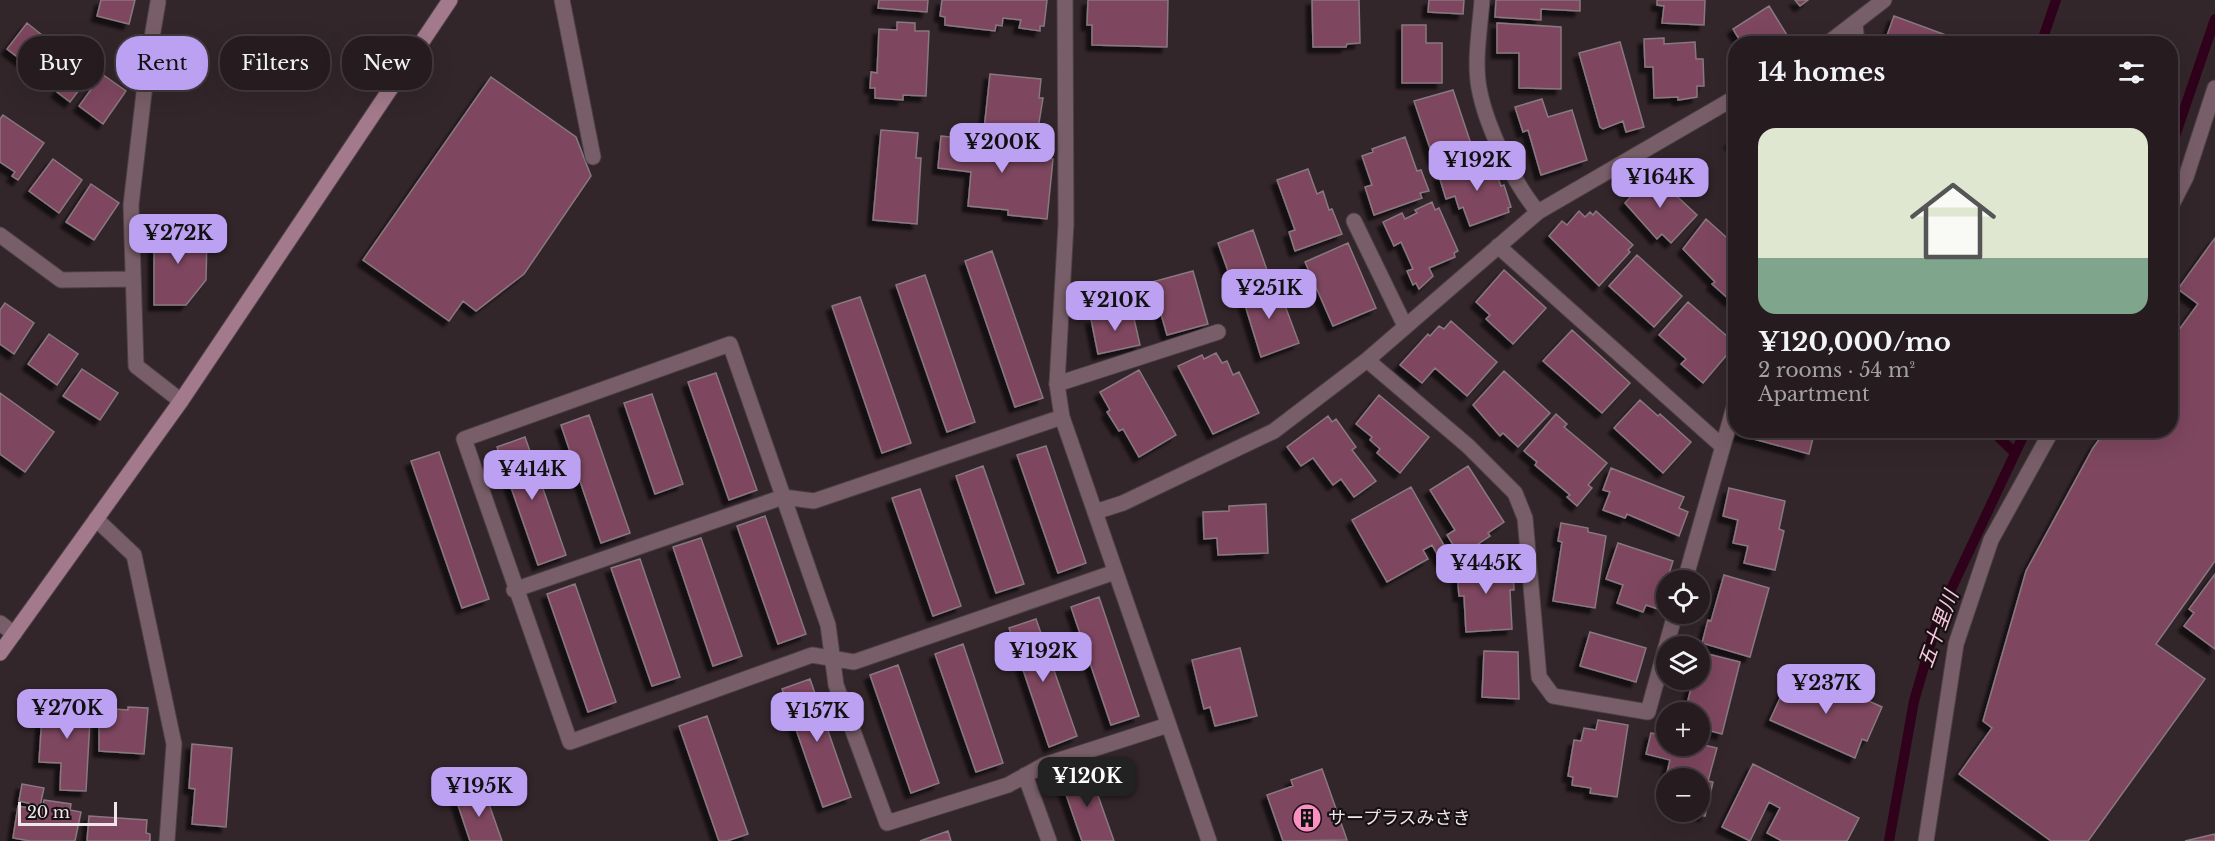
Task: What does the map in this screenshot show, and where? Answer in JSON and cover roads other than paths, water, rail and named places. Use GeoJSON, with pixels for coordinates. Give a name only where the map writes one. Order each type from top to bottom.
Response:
{"type":"FeatureCollection","features":[{"type":"Feature","properties":{"kind":"street"},"geometry":{"type":"LineString","coordinates":[[0,653],[181,400],[450,0]]}},
{"type":"Feature","properties":{"kind":"street"},"geometry":{"type":"LineString","coordinates":[[562,0],[593,157]]}},
{"type":"Feature","properties":{"kind":"street"},"geometry":{"type":"LineString","coordinates":[[1065,0],[1066,224],[1057,384],[1062,417],[1209,841]]}},
{"type":"Feature","properties":{"kind":"street"},"geometry":{"type":"LineString","coordinates":[[1482,0],[1477,71],[1479,89],[1496,140],[1527,200],[1538,212]]}},
{"type":"Feature","properties":{"kind":"street"},"geometry":{"type":"LineString","coordinates":[[1839,36],[1884,0]]}},
{"type":"Feature","properties":{"kind":"street"},"geometry":{"type":"LineString","coordinates":[[158,2],[147,67],[131,205],[136,366],[181,400]]}},
{"type":"Feature","properties":{"kind":"street"},"geometry":{"type":"LineString","coordinates":[[1856,24],[1857,36]]}},
{"type":"Feature","properties":{"kind":"street"},"geometry":{"type":"LineString","coordinates":[[2178,192],[2186,177],[2215,88]]}},
{"type":"Feature","properties":{"kind":"street"},"geometry":{"type":"LineString","coordinates":[[1095,512],[1124,503],[1274,431],[1367,360],[1538,212],[1728,102]]}},
{"type":"Feature","properties":{"kind":"street"},"geometry":{"type":"LineString","coordinates":[[1354,221],[1405,326]]}},
{"type":"Feature","properties":{"kind":"street"},"geometry":{"type":"LineString","coordinates":[[0,235],[61,280],[133,279]]}},
{"type":"Feature","properties":{"kind":"street"},"geometry":{"type":"LineString","coordinates":[[1498,246],[1722,446]]}},
{"type":"Feature","properties":{"kind":"street"},"geometry":{"type":"LineString","coordinates":[[1057,384],[1218,332]]}},
{"type":"Feature","properties":{"kind":"street"},"geometry":{"type":"LineString","coordinates":[[1115,572],[854,662],[832,658],[812,656],[570,742],[514,590],[464,439],[730,345],[828,626],[832,658],[836,685],[887,823],[1008,785],[1044,765],[1168,725]]}},
{"type":"Feature","properties":{"kind":"street"},"geometry":{"type":"LineString","coordinates":[[1367,360],[1468,446],[1515,493],[1524,518],[1539,677],[1553,696],[1648,712],[1673,624]]}},
{"type":"Feature","properties":{"kind":"street"},"geometry":{"type":"LineString","coordinates":[[514,590],[783,497],[814,501],[1062,417]]}},
{"type":"Feature","properties":{"kind":"street"},"geometry":{"type":"LineString","coordinates":[[1688,570],[1728,426]]}},
{"type":"Feature","properties":{"kind":"street"},"geometry":{"type":"LineString","coordinates":[[1926,841],[1956,644],[1991,540],[2048,438]]}},
{"type":"Feature","properties":{"kind":"street"},"geometry":{"type":"LineString","coordinates":[[96,519],[134,555],[174,744],[166,841]]}},
{"type":"Feature","properties":{"kind":"street"},"geometry":{"type":"LineString","coordinates":[[0,623],[14,634]]}},
{"type":"Feature","properties":{"kind":"street"},"geometry":{"type":"LineString","coordinates":[[1025,775],[1048,841]]}},
{"type":"Feature","properties":{"kind":"waterway"},"geometry":{"type":"LineString","coordinates":[[2044,36],[2056,0]]}},
{"type":"Feature","properties":{"kind":"waterway","name":"五十里川"},"geometry":{"type":"LineString","coordinates":[[2178,128],[2215,19]]}},
{"type":"Feature","properties":{"kind":"waterway"},"geometry":{"type":"LineString","coordinates":[[1999,438],[2014,452]]}},
{"type":"Feature","properties":{"kind":"waterway","name":"五十里川"},"geometry":{"type":"LineString","coordinates":[[1889,841],[1914,701],[1939,615],[2022,438]]}},
{"type":"Feature","properties":{"kind":"place","name":"サープラスみさき"},"geometry":{"type":"Point","coordinates":[1307,818]}}]}
